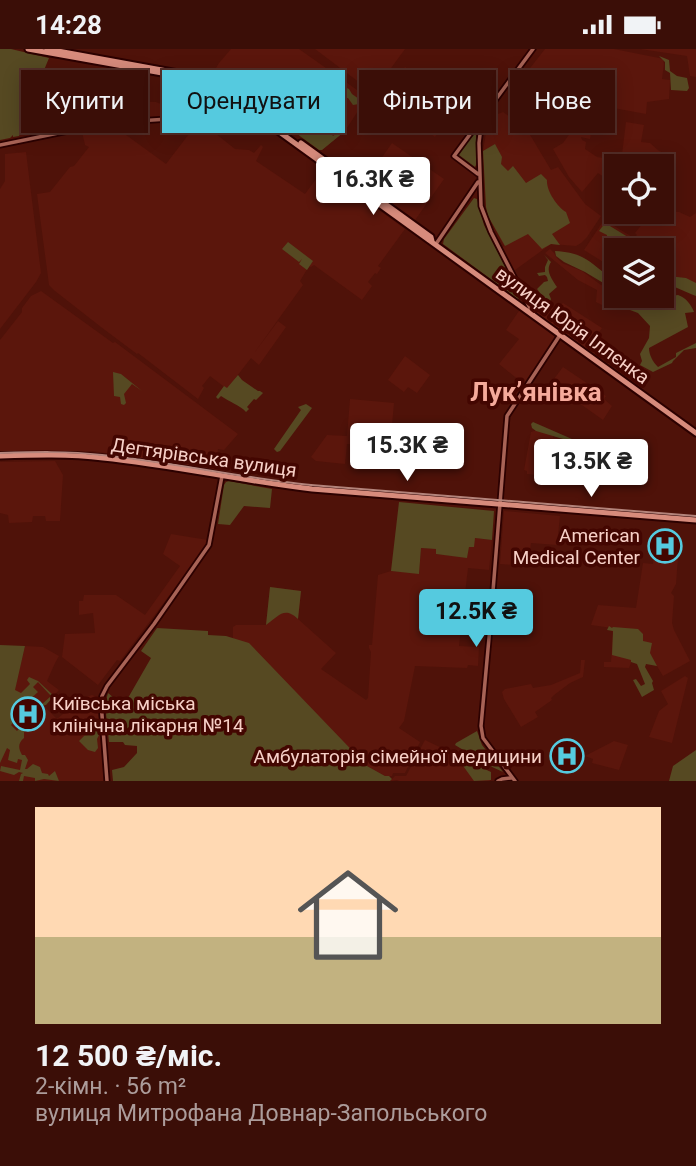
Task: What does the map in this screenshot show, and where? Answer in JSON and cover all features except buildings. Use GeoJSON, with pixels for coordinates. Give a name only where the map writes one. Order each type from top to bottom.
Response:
{"type":"FeatureCollection","features":[{"type":"Feature","properties":{"kind":"main road","name":"вулиця Юрія Іллєнка"},"geometry":{"type":"LineString","coordinates":[[28,49],[162,74]]}},
{"type":"Feature","properties":{"kind":"main road","name":"вулиця Юрія Іллєнка"},"geometry":{"type":"LineString","coordinates":[[47,49],[163,70]]}},
{"type":"Feature","properties":{"kind":"main road","name":"вулиця Юрія Іллєнка"},"geometry":{"type":"LineString","coordinates":[[285,133],[431,237],[434,243],[696,433]]}},
{"type":"Feature","properties":{"kind":"main road","name":"Дегтярівська вулиця"},"geometry":{"type":"LineString","coordinates":[[0,456],[89,457],[146,463],[312,489],[696,520]]}},
{"type":"Feature","properties":{"kind":"street"},"geometry":{"type":"LineString","coordinates":[[496,99],[533,49]]}},
{"type":"Feature","properties":{"kind":"street"},"geometry":{"type":"LineString","coordinates":[[0,145],[107,123],[162,120]]}},
{"type":"Feature","properties":{"kind":"street"},"geometry":{"type":"LineString","coordinates":[[471,133],[454,156],[479,178]]}},
{"type":"Feature","properties":{"kind":"street"},"geometry":{"type":"LineString","coordinates":[[479,133],[481,206],[535,317]]}},
{"type":"Feature","properties":{"kind":"street"},"geometry":{"type":"LineString","coordinates":[[434,243],[479,178]]}},
{"type":"Feature","properties":{"kind":"street"},"geometry":{"type":"LineString","coordinates":[[517,303],[522,303],[524,297]]}},
{"type":"Feature","properties":{"kind":"street"},"geometry":{"type":"LineString","coordinates":[[511,780],[483,738],[481,726],[507,416],[560,335]]}},
{"type":"Feature","properties":{"kind":"street"},"geometry":{"type":"LineString","coordinates":[[107,781],[102,696],[209,545],[222,476]]}},
{"type":"Feature","properties":{"kind":"street"},"geometry":{"type":"LineString","coordinates":[[498,781],[511,780]]}},
{"type":"Feature","properties":{"kind":"shaded area"},"geometry":{"type":"Polygon","coordinates":[[[0,49],[49,58],[44,70],[21,70],[21,131],[19,136],[13,135],[0,140],[0,49]]]}},
{"type":"Feature","properties":{"kind":"shaded area"},"geometry":{"type":"Polygon","coordinates":[[[231,49],[299,49],[329,70],[215,70],[231,49]]]}},
{"type":"Feature","properties":{"kind":"shaded area"},"geometry":{"type":"Polygon","coordinates":[[[315,49],[405,49],[390,70],[359,70],[359,82],[315,49]]]}},
{"type":"Feature","properties":{"kind":"shaded area"},"geometry":{"type":"Polygon","coordinates":[[[545,49],[614,49],[663,59],[662,79],[670,80],[669,99],[647,102],[646,114],[615,109],[615,70],[529,70],[545,49]]]}},
{"type":"Feature","properties":{"kind":"shaded area"},"geometry":{"type":"Polygon","coordinates":[[[640,49],[696,49],[696,77],[690,76],[687,56],[640,49]]]}},
{"type":"Feature","properties":{"kind":"shaded area"},"geometry":{"type":"Polygon","coordinates":[[[659,56],[669,60],[670,71],[687,78],[687,91],[671,90],[670,73],[665,70],[665,62],[659,56]]]}},
{"type":"Feature","properties":{"kind":"shaded area"},"geometry":{"type":"Polygon","coordinates":[[[345,81],[359,91],[359,109],[345,131],[345,81]]]}},
{"type":"Feature","properties":{"kind":"shaded area"},"geometry":{"type":"Polygon","coordinates":[[[345,87],[359,99],[359,104],[353,105],[345,98],[345,87]]]}},
{"type":"Feature","properties":{"kind":"shaded area"},"geometry":{"type":"Polygon","coordinates":[[[148,102],[162,104],[162,118],[148,119],[148,102]]]}},
{"type":"Feature","properties":{"kind":"shaded area"},"geometry":{"type":"Polygon","coordinates":[[[496,112],[503,112],[510,117],[510,133],[529,133],[551,170],[558,167],[585,204],[601,216],[587,237],[576,246],[551,244],[513,271],[501,248],[504,246],[488,216],[483,151],[486,133],[496,133],[496,112]]]}},
{"type":"Feature","properties":{"kind":"shaded area"},"geometry":{"type":"Polygon","coordinates":[[[626,122],[644,125],[641,142],[650,143],[667,154],[622,154],[626,122]]]}},
{"type":"Feature","properties":{"kind":"shaded area"},"geometry":{"type":"Polygon","coordinates":[[[82,133],[123,133],[166,164],[190,133],[215,133],[235,149],[254,153],[261,145],[263,147],[256,161],[305,194],[325,167],[405,229],[378,266],[381,268],[377,274],[368,282],[372,286],[362,300],[314,265],[309,266],[300,281],[303,285],[252,356],[278,321],[286,327],[259,365],[251,358],[227,389],[210,376],[202,386],[204,388],[198,399],[49,285],[37,194],[50,192],[89,147],[85,145],[82,133]]]}},
{"type":"Feature","properties":{"kind":"shaded area"},"geometry":{"type":"Polygon","coordinates":[[[296,133],[343,133],[322,150],[296,133]]]}},
{"type":"Feature","properties":{"kind":"shaded area"},"geometry":{"type":"Polygon","coordinates":[[[296,133],[331,133],[333,136],[343,133],[322,150],[296,133]]]}},
{"type":"Feature","properties":{"kind":"shaded area"},"geometry":{"type":"Polygon","coordinates":[[[570,133],[591,133],[590,139],[581,137],[586,142],[585,149],[597,157],[604,156],[604,177],[598,173],[582,192],[569,177],[553,149],[563,143],[570,133]]]}},
{"type":"Feature","properties":{"kind":"shaded area"},"geometry":{"type":"Polygon","coordinates":[[[474,134],[476,135],[475,167],[459,155],[474,134]]]}},
{"type":"Feature","properties":{"kind":"shaded area"},"geometry":{"type":"Polygon","coordinates":[[[392,143],[444,179],[413,223],[383,200],[397,182],[376,166],[392,143]]]}},
{"type":"Feature","properties":{"kind":"shaded area"},"geometry":{"type":"Polygon","coordinates":[[[495,144],[502,157],[501,164],[508,171],[513,166],[526,183],[541,174],[547,180],[550,193],[566,212],[570,223],[552,234],[560,245],[551,244],[542,249],[528,234],[505,246],[488,216],[486,207],[483,151],[495,144]]]}},
{"type":"Feature","properties":{"kind":"shaded area"},"geometry":{"type":"Polygon","coordinates":[[[26,152],[41,273],[0,329],[0,189],[5,181],[5,154],[26,152]]]}},
{"type":"Feature","properties":{"kind":"shaded area"},"geometry":{"type":"Polygon","coordinates":[[[474,198],[477,199],[484,225],[521,297],[518,299],[443,244],[474,198]]]}},
{"type":"Feature","properties":{"kind":"shaded area"},"geometry":{"type":"Polygon","coordinates":[[[674,212],[690,217],[696,213],[696,288],[674,287],[674,238],[634,238],[642,224],[674,224],[674,212]]]}},
{"type":"Feature","properties":{"kind":"shaded area"},"geometry":{"type":"Polygon","coordinates":[[[604,220],[604,224],[611,224],[634,238],[604,238],[604,262],[584,250],[604,220]]]}},
{"type":"Feature","properties":{"kind":"shaded area"},"geometry":{"type":"Polygon","coordinates":[[[607,224],[629,238],[609,238],[599,231],[607,224]]]}},
{"type":"Feature","properties":{"kind":"shaded area"},"geometry":{"type":"Polygon","coordinates":[[[288,242],[313,261],[307,270],[299,264],[302,259],[299,262],[282,249],[288,242]]]}},
{"type":"Feature","properties":{"kind":"shaded area"},"geometry":{"type":"Polygon","coordinates":[[[550,249],[562,263],[582,271],[604,286],[604,305],[596,302],[597,290],[578,280],[545,253],[550,249]]]}},
{"type":"Feature","properties":{"kind":"shaded area"},"geometry":{"type":"Polygon","coordinates":[[[555,251],[572,253],[589,261],[604,273],[604,283],[564,262],[556,256],[555,251]]]}},
{"type":"Feature","properties":{"kind":"shaded area"},"geometry":{"type":"Polygon","coordinates":[[[544,255],[551,262],[549,272],[557,287],[549,294],[549,304],[537,289],[548,281],[545,275],[539,276],[537,273],[545,272],[548,260],[544,255]]]}},
{"type":"Feature","properties":{"kind":"shaded area"},"geometry":{"type":"Polygon","coordinates":[[[674,277],[686,278],[696,283],[696,296],[675,287],[674,277]]]}},
{"type":"Feature","properties":{"kind":"shaded area"},"geometry":{"type":"Polygon","coordinates":[[[41,291],[115,342],[238,434],[224,450],[218,449],[215,469],[92,451],[0,451],[0,340],[31,296],[41,291]]]}},
{"type":"Feature","properties":{"kind":"shaded area"},"geometry":{"type":"Polygon","coordinates":[[[678,295],[688,302],[694,312],[685,313],[688,327],[649,348],[653,361],[658,367],[676,357],[676,353],[696,343],[696,348],[684,350],[672,363],[653,372],[640,365],[640,354],[649,338],[650,326],[638,313],[625,308],[674,308],[674,296],[678,295]]]}},
{"type":"Feature","properties":{"kind":"shaded area"},"geometry":{"type":"Polygon","coordinates":[[[544,298],[554,310],[563,303],[602,328],[586,350],[536,313],[532,306],[544,298]]]}},
{"type":"Feature","properties":{"kind":"shaded area"},"geometry":{"type":"Polygon","coordinates":[[[521,308],[557,336],[525,385],[499,364],[519,339],[506,330],[521,308]]]}},
{"type":"Feature","properties":{"kind":"shaded area"},"geometry":{"type":"Polygon","coordinates":[[[405,356],[430,375],[417,393],[408,387],[404,392],[388,380],[405,356]]]}},
{"type":"Feature","properties":{"kind":"shaded area"},"geometry":{"type":"Polygon","coordinates":[[[563,367],[606,396],[604,399],[612,406],[603,420],[551,383],[563,367]]]}},
{"type":"Feature","properties":{"kind":"shaded area"},"geometry":{"type":"Polygon","coordinates":[[[113,372],[121,374],[142,391],[132,384],[124,394],[124,405],[121,404],[120,397],[114,396],[113,372]]]}},
{"type":"Feature","properties":{"kind":"shaded area"},"geometry":{"type":"Polygon","coordinates":[[[238,375],[263,393],[254,399],[246,412],[221,396],[218,399],[216,397],[224,386],[227,388],[238,375]]]}},
{"type":"Feature","properties":{"kind":"shaded area"},"geometry":{"type":"Polygon","coordinates":[[[350,399],[394,403],[390,448],[347,444],[345,464],[316,461],[311,457],[327,435],[347,436],[350,399]]]}},
{"type":"Feature","properties":{"kind":"shaded area"},"geometry":{"type":"Polygon","coordinates":[[[306,404],[312,408],[277,452],[274,449],[301,410],[298,407],[306,404]]]}},
{"type":"Feature","properties":{"kind":"shaded area"},"geometry":{"type":"Polygon","coordinates":[[[533,422],[572,439],[571,446],[610,470],[583,459],[563,439],[536,431],[532,428],[533,422]]]}},
{"type":"Feature","properties":{"kind":"shaded area"},"geometry":{"type":"Polygon","coordinates":[[[542,429],[554,433],[553,438],[584,454],[582,480],[527,474],[524,470],[531,432],[542,429]]]}},
{"type":"Feature","properties":{"kind":"shaded area"},"geometry":{"type":"Polygon","coordinates":[[[55,461],[63,475],[60,521],[46,521],[45,516],[33,516],[32,522],[9,523],[8,515],[0,513],[0,462],[55,461]]]}},
{"type":"Feature","properties":{"kind":"shaded area"},"geometry":{"type":"Polygon","coordinates":[[[229,481],[272,489],[270,508],[244,506],[230,525],[218,524],[224,485],[229,481]]]}},
{"type":"Feature","properties":{"kind":"shaded area"},"geometry":{"type":"Polygon","coordinates":[[[399,502],[494,511],[492,540],[475,538],[474,547],[469,547],[467,558],[436,554],[436,549],[421,548],[419,574],[391,571],[399,502]]]}},
{"type":"Feature","properties":{"kind":"shaded area"},"geometry":{"type":"Polygon","coordinates":[[[504,511],[560,516],[557,545],[531,543],[528,566],[500,564],[504,511]]]}},
{"type":"Feature","properties":{"kind":"shaded area"},"geometry":{"type":"Polygon","coordinates":[[[171,534],[208,540],[207,545],[120,661],[117,660],[98,685],[62,657],[65,634],[95,633],[93,613],[79,615],[79,601],[83,601],[84,595],[116,595],[145,615],[180,566],[163,554],[171,534]]]}},
{"type":"Feature","properties":{"kind":"shaded area"},"geometry":{"type":"Polygon","coordinates":[[[475,538],[492,540],[489,570],[468,568],[459,646],[479,647],[478,666],[415,666],[404,721],[399,728],[420,742],[405,773],[385,776],[367,766],[233,638],[233,627],[236,625],[266,625],[270,587],[301,591],[298,619],[336,653],[321,669],[366,700],[371,652],[369,645],[372,645],[378,575],[391,571],[419,573],[421,548],[437,549],[436,554],[467,557],[469,546],[475,538]]]}},
{"type":"Feature","properties":{"kind":"shaded area"},"geometry":{"type":"Polygon","coordinates":[[[654,549],[665,549],[665,556],[678,557],[676,584],[671,593],[674,596],[672,623],[690,661],[663,676],[657,666],[632,660],[629,668],[604,667],[604,662],[611,662],[613,634],[612,628],[591,625],[598,605],[636,608],[643,563],[653,564],[654,549]]]}},
{"type":"Feature","properties":{"kind":"shaded area"},"geometry":{"type":"Polygon","coordinates":[[[270,587],[301,591],[298,619],[285,613],[266,625],[270,587]]]}},
{"type":"Feature","properties":{"kind":"shaded area"},"geometry":{"type":"Polygon","coordinates":[[[609,626],[638,629],[643,634],[643,641],[652,643],[650,653],[657,666],[646,664],[645,667],[653,681],[654,690],[642,697],[633,680],[636,679],[641,686],[645,684],[637,664],[612,655],[613,631],[607,630],[609,626]]]}},
{"type":"Feature","properties":{"kind":"shaded area"},"geometry":{"type":"Polygon","coordinates":[[[157,628],[208,631],[208,635],[226,636],[249,643],[367,766],[392,779],[113,781],[112,770],[124,767],[137,753],[137,746],[109,742],[105,704],[108,693],[114,698],[128,698],[151,658],[141,651],[157,628]]]}},
{"type":"Feature","properties":{"kind":"shaded area"},"geometry":{"type":"Polygon","coordinates":[[[0,645],[25,646],[15,690],[21,693],[30,684],[27,680],[29,677],[38,681],[54,696],[46,705],[40,706],[51,696],[38,682],[33,687],[38,692],[27,702],[42,714],[32,724],[25,720],[34,714],[27,708],[11,725],[17,731],[24,723],[30,726],[24,732],[19,746],[22,755],[28,760],[25,769],[33,764],[49,776],[55,771],[59,781],[35,781],[35,778],[24,776],[23,781],[19,781],[23,773],[14,775],[0,771],[1,766],[20,770],[22,760],[18,759],[17,763],[8,760],[10,750],[7,748],[0,763],[0,645]]]}},
{"type":"Feature","properties":{"kind":"shaded area","name":"Київська міська клінічна лікарня №14"},"geometry":{"type":"Polygon","coordinates":[[[25,646],[43,647],[59,656],[47,681],[59,690],[44,706],[57,719],[81,699],[92,695],[97,697],[104,781],[0,781],[0,752],[25,646]]]}},
{"type":"Feature","properties":{"kind":"shaded area"},"geometry":{"type":"Polygon","coordinates":[[[581,660],[585,660],[583,677],[554,695],[552,700],[535,712],[538,717],[521,727],[502,692],[531,684],[533,688],[551,685],[580,673],[581,660]]]}},
{"type":"Feature","properties":{"kind":"shaded area"},"geometry":{"type":"Polygon","coordinates":[[[685,676],[688,678],[672,743],[649,737],[659,711],[668,704],[661,691],[685,676]]]}},
{"type":"Feature","properties":{"kind":"shaded area"},"geometry":{"type":"Polygon","coordinates":[[[86,722],[100,722],[101,726],[97,730],[98,748],[95,752],[88,750],[79,741],[90,730],[91,726],[86,722]]]}},
{"type":"Feature","properties":{"kind":"shaded area"},"geometry":{"type":"Polygon","coordinates":[[[477,731],[482,745],[503,772],[464,754],[465,751],[455,745],[477,731]]]}},
{"type":"Feature","properties":{"kind":"shaded area"},"geometry":{"type":"Polygon","coordinates":[[[425,740],[452,753],[451,756],[491,772],[491,780],[390,781],[395,776],[406,776],[425,740]]]}},
{"type":"Feature","properties":{"kind":"shaded area"},"geometry":{"type":"Polygon","coordinates":[[[614,741],[628,745],[619,770],[592,763],[593,759],[585,756],[614,741]]]}},
{"type":"Feature","properties":{"kind":"shaded area"},"geometry":{"type":"Polygon","coordinates":[[[696,750],[696,781],[669,781],[673,766],[696,750]]]}},
{"type":"Feature","properties":{"kind":"shaded area"},"geometry":{"type":"Polygon","coordinates":[[[463,759],[491,772],[491,780],[474,781],[461,763],[463,759]]]}},
{"type":"Feature","properties":{"kind":"tram line"},"geometry":{"type":"LineString","coordinates":[[0,453],[89,454],[311,485],[696,516]]}},
{"type":"Feature","properties":{"kind":"place","name":"American Medical Center"},"geometry":{"type":"Point","coordinates":[665,546]}},
{"type":"Feature","properties":{"kind":"place","name":"Київська міська клінічна лікарня №14"},"geometry":{"type":"Point","coordinates":[28,714]}},
{"type":"Feature","properties":{"kind":"place","name":"Амбулаторія сімейної медицини"},"geometry":{"type":"Point","coordinates":[567,756]}},
{"type":"Feature","properties":{"kind":"district","name":"Лукʼянівка"},"geometry":{"type":"Point","coordinates":[536,392]}}]}
